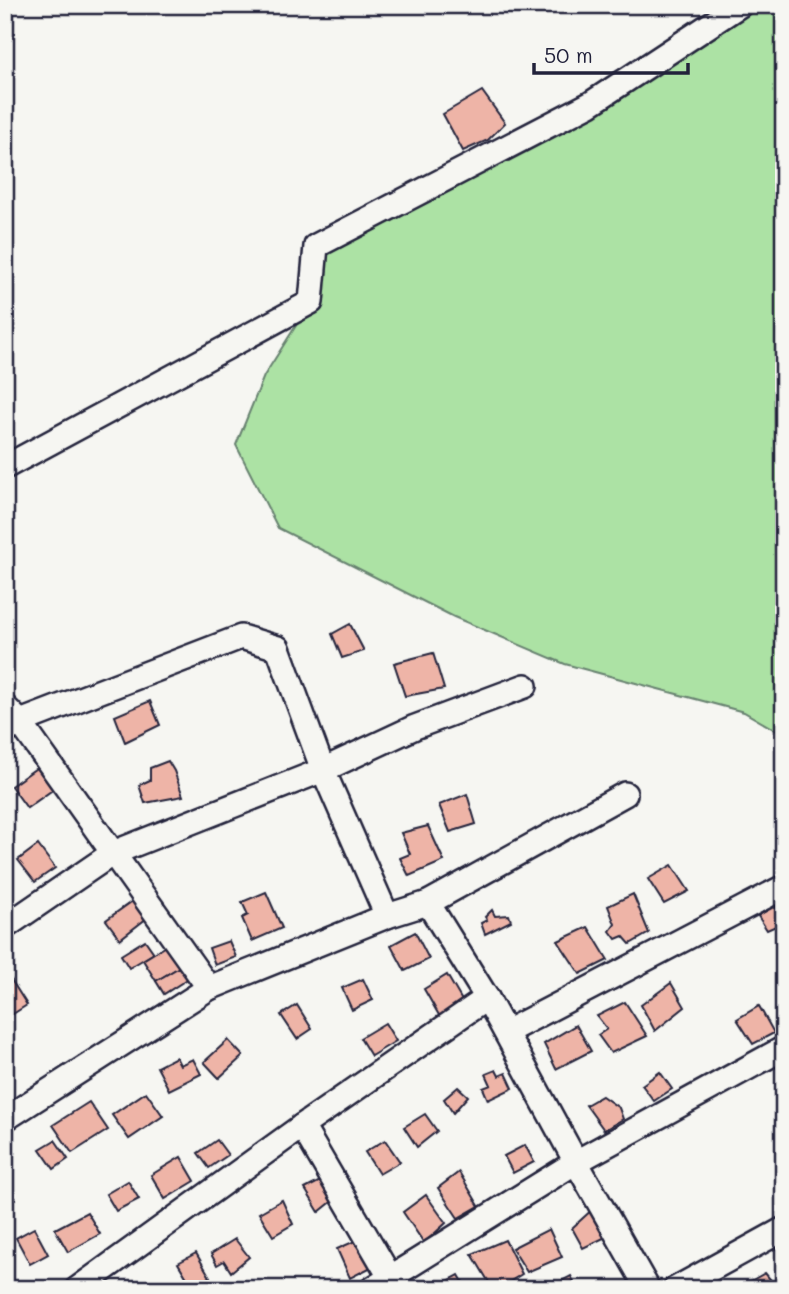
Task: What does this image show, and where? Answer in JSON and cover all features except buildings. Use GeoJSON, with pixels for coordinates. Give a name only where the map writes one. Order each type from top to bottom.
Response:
{"type":"FeatureCollection","features":[{"type":"Feature","properties":{"kind":"street"},"geometry":{"type":"LineString","coordinates":[[5,467],[311,302],[316,246],[590,104],[740,5]]}},
{"type":"Feature","properties":{"kind":"street"},"geometry":{"type":"LineString","coordinates":[[209,988],[113,853],[10,721],[241,637],[278,648],[323,770],[387,916]]}},
{"type":"Feature","properties":{"kind":"street"},"geometry":{"type":"LineString","coordinates":[[5,927],[113,853],[323,770],[415,727],[525,685]]}},
{"type":"Feature","properties":{"kind":"street"},"geometry":{"type":"LineString","coordinates":[[5,1119],[209,988],[387,916],[428,904],[625,794]]}},
{"type":"Feature","properties":{"kind":"street"},"geometry":{"type":"LineString","coordinates":[[506,1032],[784,887]]}},
{"type":"Feature","properties":{"kind":"street"},"geometry":{"type":"LineString","coordinates":[[428,904],[487,998],[648,1289]]}},
{"type":"Feature","properties":{"kind":"street"},"geometry":{"type":"LineString","coordinates":[[77,1289],[302,1126],[487,998]]}},
{"type":"Feature","properties":{"kind":"street"},"geometry":{"type":"LineString","coordinates":[[302,1126],[387,1285],[576,1162],[784,1048]]}},
{"type":"Feature","properties":{"kind":"street"},"geometry":{"type":"LineString","coordinates":[[675,1289],[784,1229]]}},
{"type":"Feature","properties":{"kind":"green space"},"geometry":{"type":"Polygon","coordinates":[[[740,5],[784,5],[784,735],[744,712],[565,664],[454,617],[278,528],[236,445],[264,376],[311,302],[316,246],[590,104],[740,5]]]}}]}
